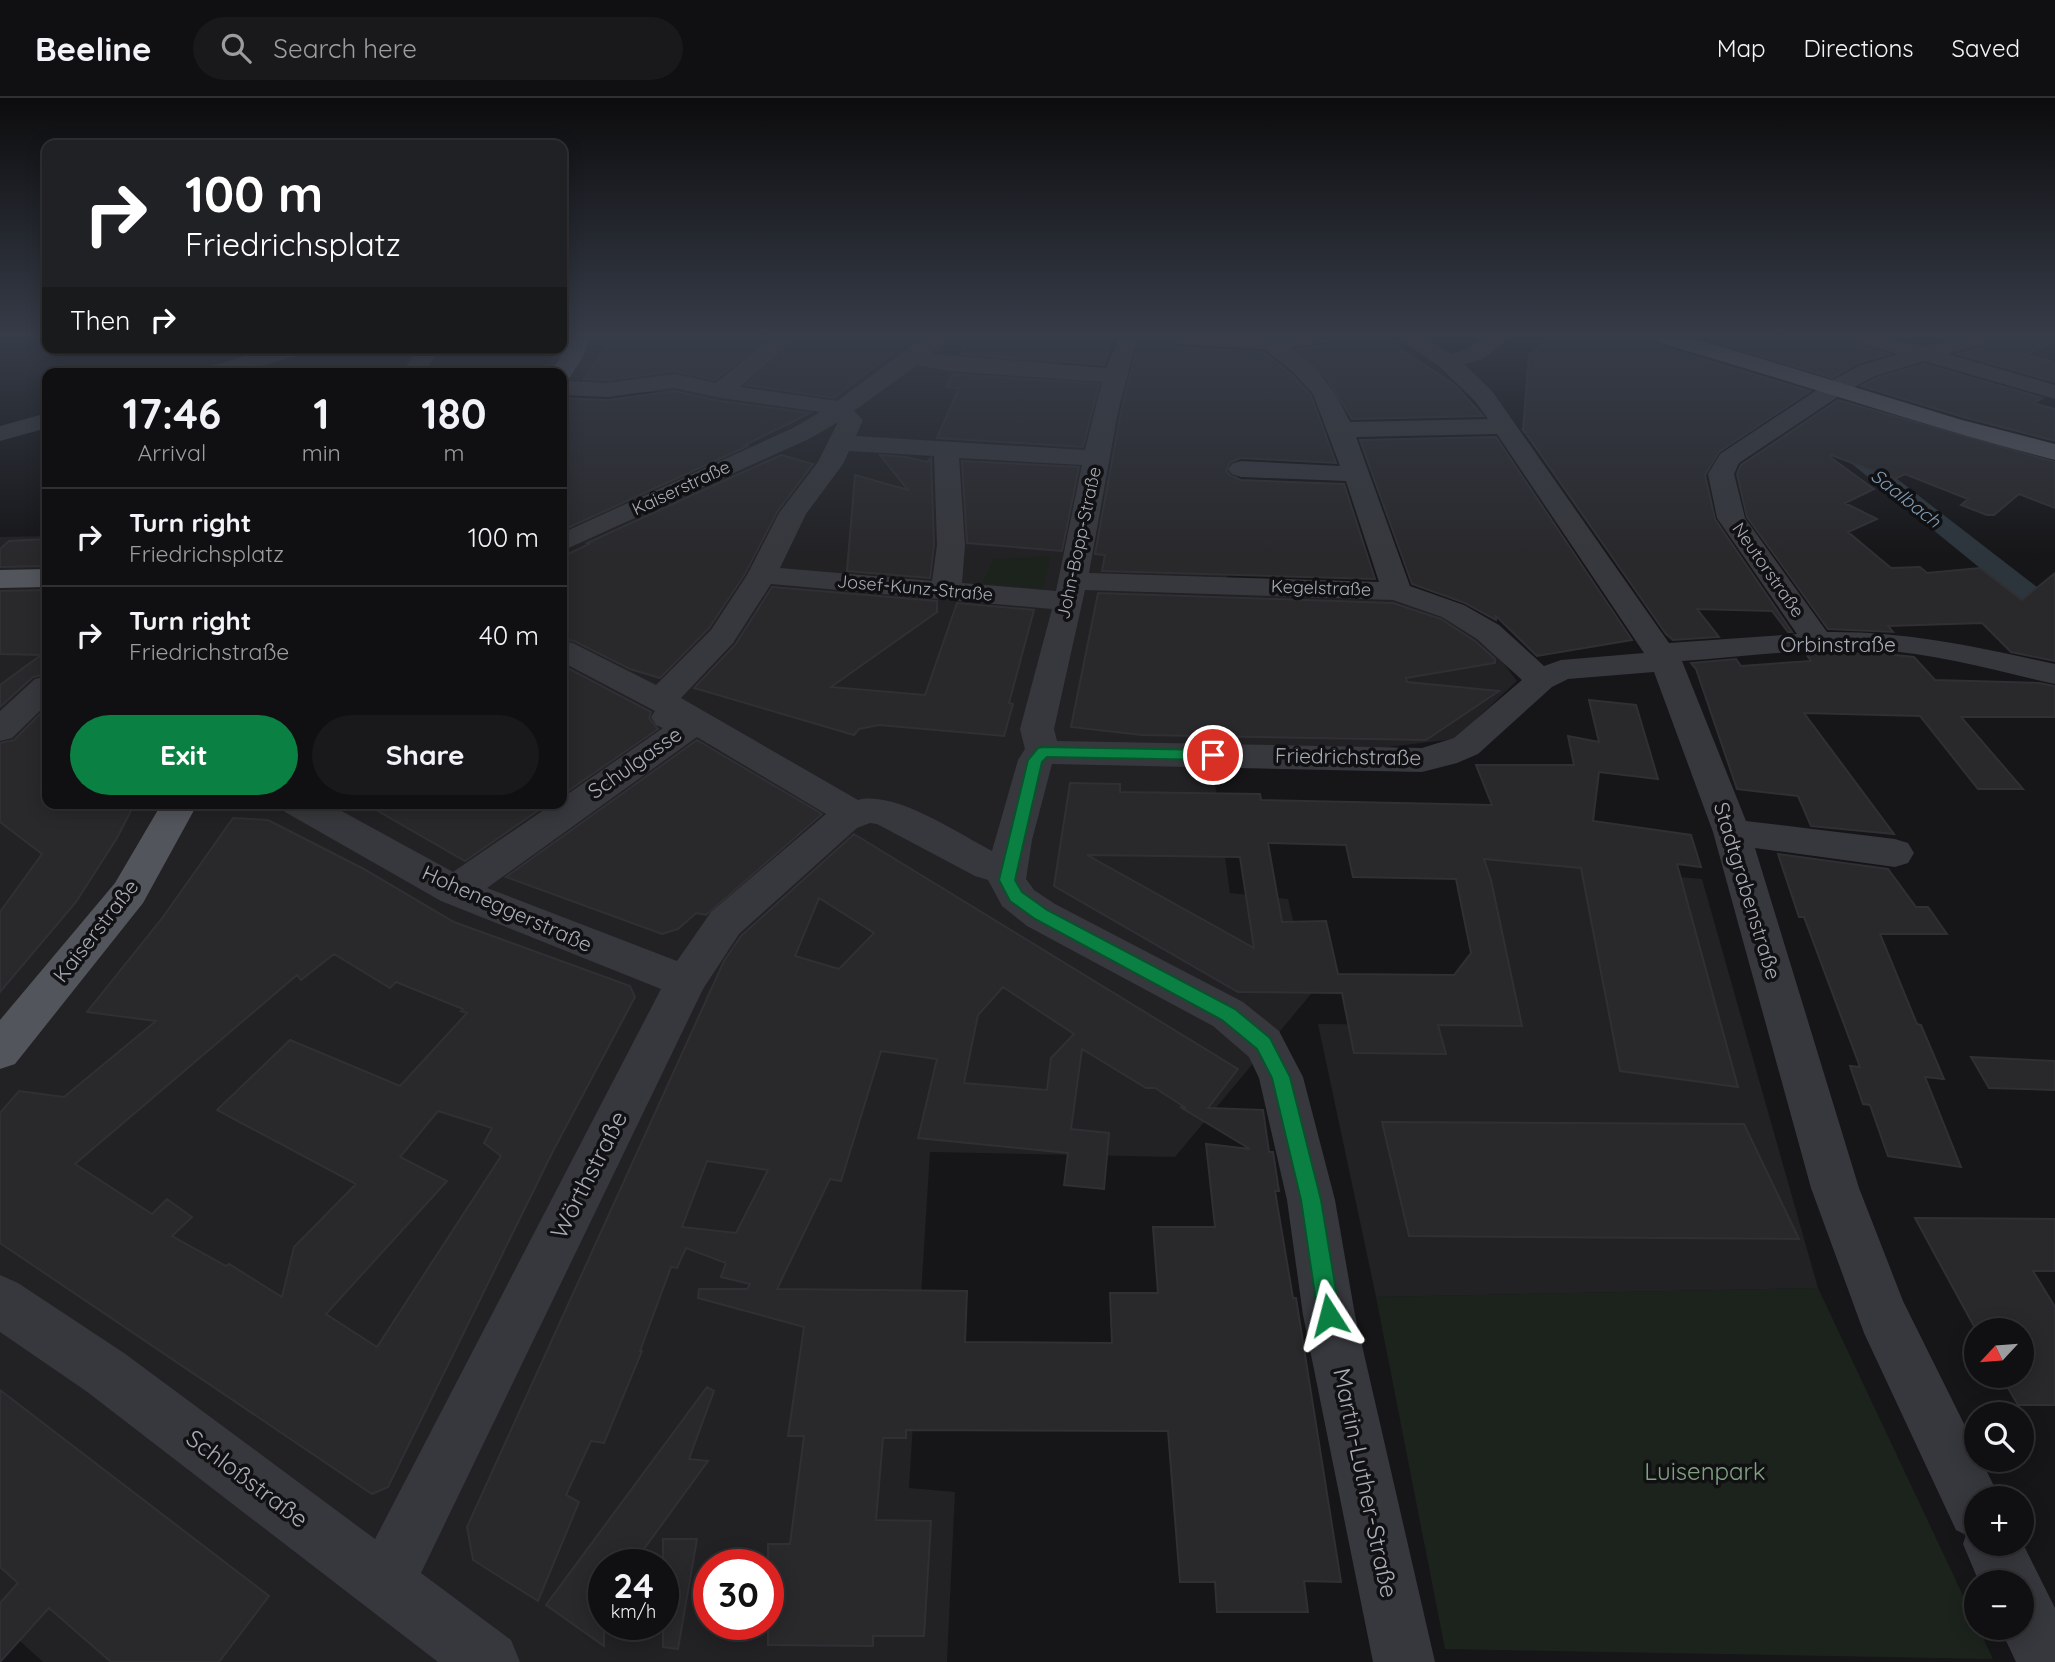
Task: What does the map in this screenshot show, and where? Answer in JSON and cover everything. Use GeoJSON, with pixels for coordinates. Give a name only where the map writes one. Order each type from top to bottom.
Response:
{"type":"FeatureCollection","features":[{"type":"Feature","properties":{"kind":"main road"},"geometry":{"type":"LineString","coordinates":[[1908,410],[2055,452]]}},
{"type":"Feature","properties":{"kind":"main road"},"geometry":{"type":"LineString","coordinates":[[0,579],[42,578]]}},
{"type":"Feature","properties":{"kind":"main road","name":"Kaiserstraße"},"geometry":{"type":"LineString","coordinates":[[0,1051],[130,893],[177,809]]}},
{"type":"Feature","properties":{"kind":"street"},"geometry":{"type":"LineString","coordinates":[[667,706],[722,636],[762,575],[793,513],[835,453],[851,419],[835,410]]}},
{"type":"Feature","properties":{"kind":"street","name":"Kaiserstraße"},"geometry":{"type":"LineString","coordinates":[[567,541],[802,433],[841,410]]}},
{"type":"Feature","properties":{"kind":"street","name":"John-Bopp-Straße"},"geometry":{"type":"LineString","coordinates":[[1043,752],[1037,729],[1070,591],[1107,410]]}},
{"type":"Feature","properties":{"kind":"street"},"geometry":{"type":"LineString","coordinates":[[1332,410],[1397,591]]}},
{"type":"Feature","properties":{"kind":"street","name":"Stadtgrabenstraße"},"geometry":{"type":"LineString","coordinates":[[1494,410],[1663,657],[1731,832],[1835,1188],[1882,1315],[1964,1486]]}},
{"type":"Feature","properties":{"kind":"street","name":"Neutorstraße"},"geometry":{"type":"LineString","coordinates":[[1805,410],[1729,459],[1721,474],[1731,518],[1818,642]]}},
{"type":"Feature","properties":{"kind":"street"},"geometry":{"type":"LineString","coordinates":[[0,434],[42,421]]}},
{"type":"Feature","properties":{"kind":"street"},"geometry":{"type":"LineString","coordinates":[[1341,430],[1505,426]]}},
{"type":"Feature","properties":{"kind":"street"},"geometry":{"type":"LineString","coordinates":[[835,453],[946,449],[1096,458]]}},
{"type":"Feature","properties":{"kind":"street"},"geometry":{"type":"LineString","coordinates":[[946,449],[951,545],[946,591]]}},
{"type":"Feature","properties":{"kind":"street"},"geometry":{"type":"LineString","coordinates":[[1241,469],[1354,474]]}},
{"type":"Feature","properties":{"kind":"street","name":"Josef-Kunz-Straße"},"geometry":{"type":"LineString","coordinates":[[762,575],[946,591],[1070,591]]}},
{"type":"Feature","properties":{"kind":"street","name":"Kegelstraße"},"geometry":{"type":"LineString","coordinates":[[1070,591],[1397,591],[1453,611],[1488,632],[1541,680]]}},
{"type":"Feature","properties":{"kind":"street","name":"Orbinstraße"},"geometry":{"type":"LineString","coordinates":[[1663,657],[1818,642],[1876,641],[1945,650],[2055,674]]}},
{"type":"Feature","properties":{"kind":"street"},"geometry":{"type":"LineString","coordinates":[[567,653],[667,706],[853,814],[868,810],[885,812],[988,866],[1008,870],[1035,760],[1043,752]]}},
{"type":"Feature","properties":{"kind":"street","name":"Friedrichstraße"},"geometry":{"type":"LineString","coordinates":[[1043,752],[1422,760],[1445,755],[1466,746],[1541,680],[1561,670],[1663,657]]}},
{"type":"Feature","properties":{"kind":"street"},"geometry":{"type":"LineString","coordinates":[[0,730],[42,691]]}},
{"type":"Feature","properties":{"kind":"street","name":"Schulgasse"},"geometry":{"type":"LineString","coordinates":[[455,891],[688,727],[668,717],[667,706]]}},
{"type":"Feature","properties":{"kind":"street","name":"Hoheneggerstraße"},"geometry":{"type":"LineString","coordinates":[[309,809],[455,891],[652,970],[687,980]]}},
{"type":"Feature","properties":{"kind":"street","name":"Wörthstraße"},"geometry":{"type":"LineString","coordinates":[[384,1583],[687,980],[724,923],[853,814]]}},
{"type":"Feature","properties":{"kind":"street"},"geometry":{"type":"LineString","coordinates":[[1731,832],[1895,853]]}},
{"type":"Feature","properties":{"kind":"street","name":"Martin-Luther-Straße"},"geometry":{"type":"LineString","coordinates":[[1008,870],[1007,880],[1016,896],[1041,915],[1228,1014],[1264,1044],[1281,1077],[1311,1200],[1329,1315],[1404,1662]]}},
{"type":"Feature","properties":{"kind":"street","name":"Schloßstraße"},"geometry":{"type":"LineString","coordinates":[[0,1301],[105,1371],[489,1662]]}},
{"type":"Feature","properties":{"kind":"street"},"geometry":{"type":"LineString","coordinates":[[2034,1631],[2049,1662]]}},
{"type":"Feature","properties":{"kind":"shaded area"},"geometry":{"type":"Polygon","coordinates":[[[669,410],[1189,410],[1237,443],[1239,535],[1220,533],[1230,592],[1357,593],[1419,601],[1483,636],[1517,681],[1455,739],[1363,750],[1210,747],[1230,893],[1288,899],[1311,994],[1175,1157],[930,1152],[909,1488],[955,1492],[947,1662],[43,1662],[0,1623],[0,537],[42,536],[42,809],[567,809],[567,440],[604,419],[656,426],[669,410]]]}},
{"type":"Feature","properties":{"kind":"shaded area"},"geometry":{"type":"Polygon","coordinates":[[[1484,859],[1702,879],[1818,1288],[1376,1297],[1318,1024],[1522,1026],[1491,880],[1484,859]]]}},
{"type":"Feature","properties":{"kind":"green space"},"geometry":{"type":"Polygon","coordinates":[[[1051,556],[1043,589],[983,583],[993,559],[1051,556]]]}},
{"type":"Feature","properties":{"kind":"green space","name":"Luisenpark"},"geometry":{"type":"Polygon","coordinates":[[[1818,1288],[1964,1598],[1964,1640],[1984,1640],[1993,1659],[1445,1649],[1376,1297],[1818,1288]]]}},
{"type":"Feature","properties":{"kind":"water","name":"Saalbach"},"geometry":{"type":"Polygon","coordinates":[[[1803,424],[1826,424],[2055,601],[2055,629],[1803,424]]]}},
{"type":"Feature","properties":{"kind":"building"},"geometry":{"type":"Polygon","coordinates":[[[567,410],[787,410],[810,413],[745,445],[748,446],[567,528],[567,410]]]}},
{"type":"Feature","properties":{"kind":"building"},"geometry":{"type":"Polygon","coordinates":[[[949,410],[1092,410],[1083,447],[937,438],[949,410]]]}},
{"type":"Feature","properties":{"kind":"building"},"geometry":{"type":"Polygon","coordinates":[[[1317,410],[1336,463],[1241,458],[1230,462],[1226,471],[1241,480],[1344,484],[1375,579],[1102,571],[1105,555],[1095,554],[1121,412],[1317,410]]]}},
{"type":"Feature","properties":{"kind":"building"},"geometry":{"type":"Polygon","coordinates":[[[1346,410],[1478,410],[1483,416],[1352,419],[1346,410]]]}},
{"type":"Feature","properties":{"kind":"building"},"geometry":{"type":"Polygon","coordinates":[[[1525,410],[1782,410],[1719,452],[1705,475],[1715,519],[1792,632],[1788,632],[1772,611],[1697,609],[1719,637],[1673,640],[1666,634],[1523,429],[1525,410]]]}},
{"type":"Feature","properties":{"kind":"building"},"geometry":{"type":"Polygon","coordinates":[[[1823,410],[1873,410],[2055,462],[2055,508],[2019,494],[1994,515],[1987,515],[1961,505],[1968,499],[1905,474],[1895,479],[1831,455],[1830,457],[1874,489],[1845,503],[1877,519],[1848,532],[1891,568],[1920,567],[1927,573],[1980,568],[2022,600],[2055,573],[2055,661],[2011,652],[1982,623],[1888,626],[1893,632],[1828,629],[1747,517],[1737,474],[1741,465],[1823,410]]]}},
{"type":"Feature","properties":{"kind":"building"},"geometry":{"type":"Polygon","coordinates":[[[1940,410],[2055,410],[2055,441],[1940,410]]]}},
{"type":"Feature","properties":{"kind":"building"},"geometry":{"type":"Polygon","coordinates":[[[1496,437],[1632,640],[1537,656],[1496,616],[1496,620],[1465,603],[1412,584],[1360,440],[1496,437]]]}},
{"type":"Feature","properties":{"kind":"building"},"geometry":{"type":"Polygon","coordinates":[[[781,455],[813,464],[777,512],[745,574],[709,628],[660,678],[630,669],[567,640],[567,555],[589,544],[587,543],[781,455]]]}},
{"type":"Feature","properties":{"kind":"building"},"geometry":{"type":"Polygon","coordinates":[[[880,455],[927,462],[931,458],[934,545],[930,578],[847,571],[855,475],[908,490],[880,455]]]}},
{"type":"Feature","properties":{"kind":"building"},"geometry":{"type":"Polygon","coordinates":[[[962,461],[1079,467],[1062,551],[967,543],[962,461]]]}},
{"type":"Feature","properties":{"kind":"building"},"geometry":{"type":"Polygon","coordinates":[[[42,539],[42,566],[0,567],[0,549],[9,541],[42,539]]]}},
{"type":"Feature","properties":{"kind":"building"},"geometry":{"type":"Polygon","coordinates":[[[772,587],[937,601],[937,612],[831,687],[925,695],[957,603],[1034,610],[1009,703],[1013,704],[1004,736],[879,725],[859,729],[854,735],[694,688],[735,645],[772,587]]]}},
{"type":"Feature","properties":{"kind":"building"},"geometry":{"type":"Polygon","coordinates":[[[42,590],[42,675],[33,677],[0,707],[0,685],[41,655],[0,654],[0,591],[42,590]]]}},
{"type":"Feature","properties":{"kind":"building"},"geometry":{"type":"Polygon","coordinates":[[[1098,593],[1393,603],[1441,619],[1475,641],[1495,659],[1495,663],[1406,678],[1407,682],[1499,691],[1426,740],[1142,735],[1071,727],[1098,593]]]}},
{"type":"Feature","properties":{"kind":"building"},"geometry":{"type":"Polygon","coordinates":[[[1875,653],[1914,657],[1935,680],[2039,683],[2055,686],[2055,717],[1961,717],[2023,789],[1978,789],[1920,716],[1804,713],[1894,834],[1811,826],[1798,796],[1737,789],[1696,669],[1691,663],[1736,659],[1741,666],[1811,661],[1806,654],[1875,653]]]}},
{"type":"Feature","properties":{"kind":"building"},"geometry":{"type":"Polygon","coordinates":[[[567,668],[651,712],[649,718],[658,729],[567,792],[567,668]]]}},
{"type":"Feature","properties":{"kind":"building"},"geometry":{"type":"Polygon","coordinates":[[[1589,700],[1636,705],[1658,779],[1599,772],[1593,821],[1691,835],[1701,867],[1677,864],[1738,1087],[1620,1071],[1581,868],[1484,859],[1491,880],[1522,1026],[1438,1025],[1446,1054],[1354,1053],[1342,993],[1238,992],[1054,886],[1070,783],[1120,784],[1120,792],[1260,794],[1261,800],[1492,805],[1476,765],[1574,765],[1568,736],[1599,742],[1589,700]],[[1268,843],[1282,922],[1326,921],[1338,974],[1454,975],[1471,953],[1456,879],[1353,877],[1346,845],[1268,843]],[[1087,855],[1254,948],[1240,857],[1087,855]]]}},
{"type":"Feature","properties":{"kind":"building"},"geometry":{"type":"Polygon","coordinates":[[[42,712],[42,809],[132,809],[117,838],[76,902],[0,992],[0,912],[42,854],[0,822],[0,743],[14,740],[42,712]]]}},
{"type":"Feature","properties":{"kind":"building"},"geometry":{"type":"Polygon","coordinates":[[[697,740],[822,814],[706,915],[696,913],[678,929],[662,934],[506,877],[697,740]]]}},
{"type":"Feature","properties":{"kind":"building"},"geometry":{"type":"Polygon","coordinates":[[[374,809],[540,809],[465,861],[374,809]]]}},
{"type":"Feature","properties":{"kind":"building"},"geometry":{"type":"Polygon","coordinates":[[[233,818],[268,820],[362,868],[454,922],[630,986],[635,997],[553,1151],[388,1487],[372,1494],[0,1243],[0,1113],[19,1091],[64,1097],[156,1021],[87,1012],[163,917],[233,818]],[[334,954],[301,980],[297,975],[75,1164],[152,1214],[167,1199],[192,1217],[172,1236],[226,1266],[229,1264],[282,1297],[294,1247],[356,1184],[217,1110],[290,1040],[400,1086],[467,1013],[396,982],[390,988],[334,954]],[[438,1111],[400,1157],[447,1181],[326,1314],[377,1347],[501,1156],[484,1143],[492,1128],[438,1111]]]}},
{"type":"Feature","properties":{"kind":"building"},"geometry":{"type":"Polygon","coordinates":[[[854,834],[1238,1069],[1208,1108],[1263,1110],[1269,1152],[1273,1152],[1279,1191],[1275,1191],[1293,1298],[1296,1298],[1341,1582],[1304,1581],[1308,1612],[1217,1612],[1215,1582],[1180,1582],[1168,1431],[906,1430],[906,1438],[883,1438],[876,1520],[931,1521],[924,1636],[873,1636],[873,1646],[768,1645],[768,1640],[784,1640],[784,1549],[768,1549],[768,1544],[790,1544],[804,1436],[788,1436],[804,1327],[698,1298],[699,1289],[747,1289],[750,1284],[721,1277],[726,1263],[686,1248],[677,1268],[671,1267],[642,1351],[604,1443],[591,1441],[566,1495],[579,1502],[538,1601],[473,1560],[467,1527],[724,961],[741,936],[854,834]],[[819,898],[795,956],[839,969],[874,933],[819,898]],[[1003,987],[978,1015],[964,1083],[1047,1090],[1051,1058],[1074,1034],[1003,987]],[[1082,1049],[1071,1129],[1109,1133],[1104,1189],[1064,1185],[1068,1153],[918,1138],[937,1059],[881,1051],[841,1181],[830,1179],[777,1289],[967,1291],[965,1342],[1112,1343],[1110,1293],[1158,1293],[1153,1227],[1215,1227],[1206,1144],[1250,1149],[1180,1107],[1186,1108],[1155,1088],[1146,1088],[1082,1049]],[[707,1161],[682,1227],[736,1233],[768,1170],[707,1161]]]}},
{"type":"Feature","properties":{"kind":"building"},"geometry":{"type":"Polygon","coordinates":[[[1778,854],[1888,869],[1916,907],[1928,907],[1947,934],[1880,934],[1917,1024],[1921,1025],[1944,1079],[1925,1077],[1961,1167],[1888,1156],[1870,1105],[1863,1104],[1850,1066],[1860,1067],[1804,917],[1799,917],[1778,854]]]}},
{"type":"Feature","properties":{"kind":"building"},"geometry":{"type":"Polygon","coordinates":[[[1971,1057],[2055,1061],[2055,1090],[1989,1088],[1971,1057]]]}},
{"type":"Feature","properties":{"kind":"building"},"geometry":{"type":"Polygon","coordinates":[[[1382,1122],[1744,1124],[1799,1239],[1409,1236],[1382,1122]]]}},
{"type":"Feature","properties":{"kind":"building"},"geometry":{"type":"Polygon","coordinates":[[[1915,1218],[2055,1219],[2055,1271],[2033,1271],[2055,1307],[2055,1405],[2016,1402],[2008,1388],[2034,1388],[2034,1318],[1969,1318],[1915,1218]]]}},
{"type":"Feature","properties":{"kind":"building"},"geometry":{"type":"Polygon","coordinates":[[[707,1387],[714,1391],[689,1459],[708,1461],[644,1549],[588,1549],[588,1635],[546,1605],[707,1387]]]}},
{"type":"Feature","properties":{"kind":"building"},"geometry":{"type":"Polygon","coordinates":[[[0,1390],[269,1596],[219,1662],[111,1662],[49,1608],[0,1662],[0,1603],[18,1583],[0,1567],[0,1390]]]}},
{"type":"Feature","properties":{"kind":"building"},"geometry":{"type":"Polygon","coordinates":[[[663,1539],[697,1539],[695,1549],[693,1549],[678,1649],[663,1647],[663,1640],[679,1640],[679,1549],[663,1549],[663,1539]]]}},
{"type":"Feature","properties":{"kind":"route"},"geometry":{"type":"LineString","coordinates":[[1213,755],[1043,752],[1035,760],[1007,880],[1016,896],[1041,915],[1228,1014],[1264,1044],[1281,1077],[1311,1200],[1329,1315]]}}]}
